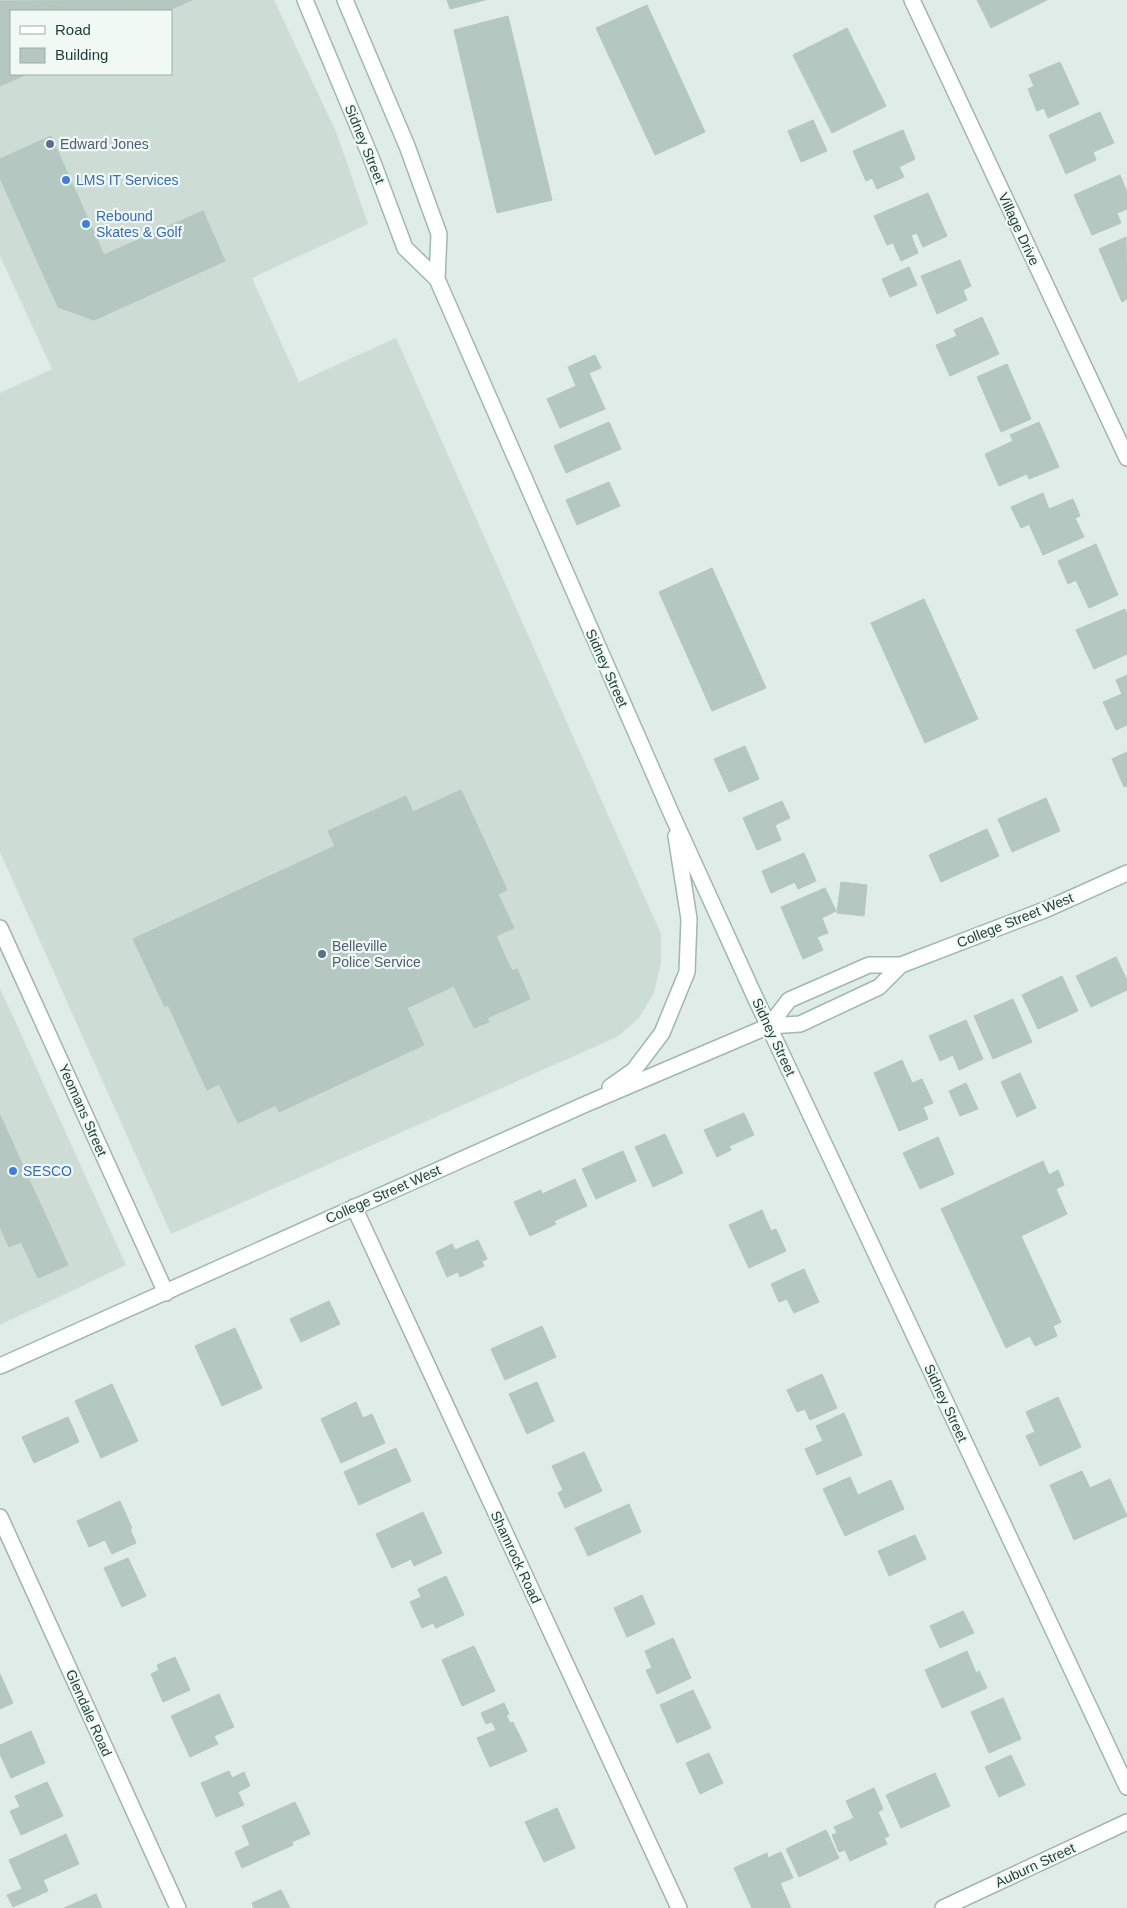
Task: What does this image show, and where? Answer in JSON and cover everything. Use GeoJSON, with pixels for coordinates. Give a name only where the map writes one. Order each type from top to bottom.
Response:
{"type":"FeatureCollection","features":[{"type":"Feature","properties":{"kind":"main road","name":"Sidney Street"},"geometry":{"type":"LineString","coordinates":[[304,0],[372,160],[405,248],[437,279],[672,815],[769,1026],[1127,1787]]}},
{"type":"Feature","properties":{"kind":"main road","name":"Sidney Street"},"geometry":{"type":"LineString","coordinates":[[346,0],[407,146],[438,234],[437,279]]}},
{"type":"Feature","properties":{"kind":"main road","name":"Village Drive"},"geometry":{"type":"LineString","coordinates":[[912,0],[1127,458]]}},
{"type":"Feature","properties":{"kind":"main road"},"geometry":{"type":"LineString","coordinates":[[586,1104],[634,1070],[662,1033],[687,972],[689,919],[672,815]]}},
{"type":"Feature","properties":{"kind":"main road","name":"College Street West"},"geometry":{"type":"LineString","coordinates":[[769,1026],[789,1000],[869,965],[901,965],[1047,909],[1127,873]]}},
{"type":"Feature","properties":{"kind":"main road","name":"Yeomans Street"},"geometry":{"type":"LineString","coordinates":[[0,928],[166,1292]]}},
{"type":"Feature","properties":{"kind":"main road","name":"College Street West"},"geometry":{"type":"LineString","coordinates":[[0,1366],[586,1104],[769,1026],[800,1024],[879,987],[901,965]]}},
{"type":"Feature","properties":{"kind":"main road","name":"Shamrock Road"},"geometry":{"type":"LineString","coordinates":[[354,1207],[679,1908]]}},
{"type":"Feature","properties":{"kind":"main road","name":"Glendale Road"},"geometry":{"type":"LineString","coordinates":[[0,1517],[178,1908]]}},
{"type":"Feature","properties":{"kind":"main road","name":"Auburn Street"},"geometry":{"type":"LineString","coordinates":[[943,1908],[1127,1822]]}},
{"type":"Feature","properties":{"kind":"shaded area"},"geometry":{"type":"Polygon","coordinates":[[[0,0],[274,0],[337,134],[368,224],[252,278],[299,382],[396,338],[661,934],[661,963],[654,993],[639,1018],[617,1037],[171,1234],[0,852],[0,393],[52,369],[0,256],[0,0]]]}},
{"type":"Feature","properties":{"kind":"shaded area"},"geometry":{"type":"Polygon","coordinates":[[[0,988],[126,1265],[0,1325],[0,988]]]}},
{"type":"Feature","properties":{"kind":"building"},"geometry":{"type":"Polygon","coordinates":[[[192,0],[169,10],[10,10],[10,75],[25,75],[0,86],[0,1],[192,0]]]}},
{"type":"Feature","properties":{"kind":"building"},"geometry":{"type":"Polygon","coordinates":[[[447,0],[485,0],[450,9],[447,0]]]}},
{"type":"Feature","properties":{"kind":"building"},"geometry":{"type":"Polygon","coordinates":[[[977,0],[1047,0],[991,28],[977,0]]]}},
{"type":"Feature","properties":{"kind":"building"},"geometry":{"type":"Polygon","coordinates":[[[647,5],[705,132],[655,155],[596,28],[647,5]]]}},
{"type":"Feature","properties":{"kind":"building"},"geometry":{"type":"Polygon","coordinates":[[[508,16],[552,200],[497,213],[454,30],[508,16]]]}},
{"type":"Feature","properties":{"kind":"building"},"geometry":{"type":"Polygon","coordinates":[[[847,28],[886,106],[832,133],[793,55],[847,28]]]}},
{"type":"Feature","properties":{"kind":"building"},"geometry":{"type":"Polygon","coordinates":[[[1060,62],[1079,104],[1048,118],[1044,108],[1037,111],[1028,89],[1034,86],[1029,75],[1060,62]]]}},
{"type":"Feature","properties":{"kind":"building"},"geometry":{"type":"Polygon","coordinates":[[[1100,112],[1114,143],[1093,152],[1096,160],[1066,174],[1049,135],[1100,112]]]}},
{"type":"Feature","properties":{"kind":"building"},"geometry":{"type":"Polygon","coordinates":[[[813,120],[827,151],[801,162],[788,131],[813,120]]]}},
{"type":"Feature","properties":{"kind":"building"},"geometry":{"type":"Polygon","coordinates":[[[903,130],[915,159],[899,167],[904,177],[877,189],[872,178],[866,181],[853,151],[903,130]]]}},
{"type":"Feature","properties":{"kind":"building"},"geometry":{"type":"Polygon","coordinates":[[[51,136],[104,255],[203,211],[225,261],[94,320],[58,307],[0,178],[0,159],[51,136]]]}},
{"type":"Feature","properties":{"kind":"building"},"geometry":{"type":"Polygon","coordinates":[[[1120,175],[1127,192],[1127,209],[1117,213],[1121,223],[1092,235],[1074,195],[1120,175]]]}},
{"type":"Feature","properties":{"kind":"building"},"geometry":{"type":"Polygon","coordinates":[[[928,193],[947,236],[923,247],[917,233],[911,235],[918,253],[901,261],[893,243],[887,245],[874,216],[928,193]]]}},
{"type":"Feature","properties":{"kind":"building"},"geometry":{"type":"Polygon","coordinates":[[[1126,237],[1127,299],[1122,302],[1099,249],[1126,237]]]}},
{"type":"Feature","properties":{"kind":"building"},"geometry":{"type":"Polygon","coordinates":[[[960,260],[971,286],[963,290],[967,300],[937,314],[921,276],[960,260]]]}},
{"type":"Feature","properties":{"kind":"building"},"geometry":{"type":"Polygon","coordinates":[[[909,267],[917,285],[890,297],[882,279],[909,267]]]}},
{"type":"Feature","properties":{"kind":"building"},"geometry":{"type":"Polygon","coordinates":[[[982,317],[999,354],[950,376],[936,345],[957,336],[954,330],[982,317]]]}},
{"type":"Feature","properties":{"kind":"building"},"geometry":{"type":"Polygon","coordinates":[[[595,355],[601,368],[589,373],[605,409],[560,428],[547,399],[576,386],[568,367],[595,355]]]}},
{"type":"Feature","properties":{"kind":"building"},"geometry":{"type":"Polygon","coordinates":[[[1007,364],[1031,419],[1001,432],[977,377],[1007,364]]]}},
{"type":"Feature","properties":{"kind":"building"},"geometry":{"type":"Polygon","coordinates":[[[609,422],[621,449],[566,473],[554,446],[609,422]]]}},
{"type":"Feature","properties":{"kind":"building"},"geometry":{"type":"Polygon","coordinates":[[[1039,422],[1059,467],[1029,479],[1027,474],[999,486],[985,454],[1013,441],[1010,435],[1039,422]]]}},
{"type":"Feature","properties":{"kind":"building"},"geometry":{"type":"Polygon","coordinates":[[[609,482],[620,506],[577,525],[566,500],[609,482]]]}},
{"type":"Feature","properties":{"kind":"building"},"geometry":{"type":"Polygon","coordinates":[[[1043,493],[1049,509],[1073,499],[1080,516],[1075,518],[1084,537],[1043,555],[1029,524],[1021,528],[1011,507],[1043,493]]]}},
{"type":"Feature","properties":{"kind":"building"},"geometry":{"type":"Polygon","coordinates":[[[1096,544],[1118,595],[1089,608],[1076,580],[1068,584],[1058,561],[1096,544]]]}},
{"type":"Feature","properties":{"kind":"building"},"geometry":{"type":"Polygon","coordinates":[[[712,568],[766,688],[712,711],[659,592],[712,568]]]}},
{"type":"Feature","properties":{"kind":"building"},"geometry":{"type":"Polygon","coordinates":[[[924,599],[978,719],[925,743],[871,623],[924,599]]]}},
{"type":"Feature","properties":{"kind":"building"},"geometry":{"type":"Polygon","coordinates":[[[1125,609],[1127,615],[1127,654],[1094,669],[1076,630],[1125,609]]]}},
{"type":"Feature","properties":{"kind":"building"},"geometry":{"type":"Polygon","coordinates":[[[1127,675],[1127,725],[1116,730],[1103,702],[1122,694],[1116,680],[1127,675]]]}},
{"type":"Feature","properties":{"kind":"building"},"geometry":{"type":"Polygon","coordinates":[[[745,746],[759,779],[729,792],[714,759],[745,746]]]}},
{"type":"Feature","properties":{"kind":"building"},"geometry":{"type":"Polygon","coordinates":[[[1127,752],[1127,786],[1124,787],[1112,759],[1127,752]]]}},
{"type":"Feature","properties":{"kind":"building","name":"Belleville Police Service"},"geometry":{"type":"Polygon","coordinates":[[[461,790],[507,890],[498,894],[514,928],[496,936],[512,971],[517,969],[530,999],[487,1018],[489,1022],[474,1028],[454,986],[407,1008],[424,1045],[279,1112],[276,1105],[238,1123],[219,1084],[207,1090],[168,1005],[165,1007],[133,939],[335,846],[328,831],[406,796],[413,812],[461,790]]]}},
{"type":"Feature","properties":{"kind":"building"},"geometry":{"type":"Polygon","coordinates":[[[1046,798],[1060,831],[1012,852],[998,819],[1046,798]]]}},
{"type":"Feature","properties":{"kind":"building"},"geometry":{"type":"Polygon","coordinates":[[[782,801],[790,818],[775,825],[781,840],[757,850],[743,818],[782,801]]]}},
{"type":"Feature","properties":{"kind":"building"},"geometry":{"type":"Polygon","coordinates":[[[987,829],[999,856],[941,882],[929,855],[987,829]]]}},
{"type":"Feature","properties":{"kind":"building"},"geometry":{"type":"Polygon","coordinates":[[[804,853],[816,881],[798,889],[795,882],[771,893],[762,871],[804,853]]]}},
{"type":"Feature","properties":{"kind":"building"},"geometry":{"type":"Polygon","coordinates":[[[841,882],[867,885],[864,916],[837,913],[841,882]]]}},
{"type":"Feature","properties":{"kind":"building"},"geometry":{"type":"Polygon","coordinates":[[[825,888],[836,911],[822,918],[828,933],[817,937],[823,950],[803,959],[781,907],[825,888]]]}},
{"type":"Feature","properties":{"kind":"building"},"geometry":{"type":"Polygon","coordinates":[[[1116,957],[1127,980],[1127,990],[1091,1007],[1076,976],[1116,957]]]}},
{"type":"Feature","properties":{"kind":"building"},"geometry":{"type":"Polygon","coordinates":[[[1062,976],[1078,1011],[1038,1029],[1022,995],[1062,976]]]}},
{"type":"Feature","properties":{"kind":"building"},"geometry":{"type":"Polygon","coordinates":[[[1013,999],[1032,1042],[993,1059],[974,1016],[1013,999]]]}},
{"type":"Feature","properties":{"kind":"building"},"geometry":{"type":"Polygon","coordinates":[[[966,1020],[983,1059],[959,1070],[953,1055],[940,1061],[929,1036],[966,1020]]]}},
{"type":"Feature","properties":{"kind":"building"},"geometry":{"type":"Polygon","coordinates":[[[902,1060],[912,1083],[922,1079],[933,1103],[923,1107],[928,1119],[899,1131],[874,1073],[902,1060]]]}},
{"type":"Feature","properties":{"kind":"building"},"geometry":{"type":"Polygon","coordinates":[[[1020,1073],[1036,1108],[1017,1117],[1001,1082],[1020,1073]]]}},
{"type":"Feature","properties":{"kind":"building"},"geometry":{"type":"Polygon","coordinates":[[[966,1083],[978,1109],[960,1116],[949,1091],[966,1083]]]}},
{"type":"Feature","properties":{"kind":"building"},"geometry":{"type":"Polygon","coordinates":[[[744,1113],[754,1135],[729,1146],[731,1150],[717,1157],[704,1130],[744,1113]]]}},
{"type":"Feature","properties":{"kind":"building","name":"SESCO"},"geometry":{"type":"Polygon","coordinates":[[[0,1115],[68,1265],[38,1278],[21,1242],[9,1247],[0,1227],[0,1115]]]}},
{"type":"Feature","properties":{"kind":"building"},"geometry":{"type":"Polygon","coordinates":[[[665,1134],[683,1173],[653,1187],[635,1147],[665,1134]]]}},
{"type":"Feature","properties":{"kind":"building"},"geometry":{"type":"Polygon","coordinates":[[[938,1137],[954,1174],[920,1189],[903,1153],[938,1137]]]}},
{"type":"Feature","properties":{"kind":"building"},"geometry":{"type":"Polygon","coordinates":[[[623,1151],[636,1181],[596,1199],[582,1169],[623,1151]]]}},
{"type":"Feature","properties":{"kind":"building"},"geometry":{"type":"Polygon","coordinates":[[[1043,1161],[1049,1175],[1058,1170],[1064,1185],[1056,1189],[1067,1214],[1021,1236],[1061,1322],[1053,1326],[1057,1336],[1035,1346],[1030,1336],[1006,1348],[941,1209],[1043,1161]]]}},
{"type":"Feature","properties":{"kind":"building"},"geometry":{"type":"Polygon","coordinates":[[[575,1179],[587,1206],[554,1221],[556,1224],[530,1236],[514,1202],[541,1190],[542,1194],[575,1179]]]}},
{"type":"Feature","properties":{"kind":"building"},"geometry":{"type":"Polygon","coordinates":[[[762,1210],[771,1231],[776,1229],[786,1251],[749,1268],[729,1225],[762,1210]]]}},
{"type":"Feature","properties":{"kind":"building"},"geometry":{"type":"Polygon","coordinates":[[[478,1240],[487,1259],[482,1261],[484,1266],[460,1277],[458,1272],[447,1277],[436,1252],[452,1244],[455,1250],[478,1240]]]}},
{"type":"Feature","properties":{"kind":"building"},"geometry":{"type":"Polygon","coordinates":[[[804,1269],[819,1302],[794,1313],[787,1299],[779,1302],[771,1284],[804,1269]]]}},
{"type":"Feature","properties":{"kind":"building"},"geometry":{"type":"Polygon","coordinates":[[[329,1301],[340,1324],[301,1342],[290,1319],[329,1301]]]}},
{"type":"Feature","properties":{"kind":"building"},"geometry":{"type":"Polygon","coordinates":[[[542,1326],[556,1357],[505,1380],[491,1349],[542,1326]]]}},
{"type":"Feature","properties":{"kind":"building"},"geometry":{"type":"Polygon","coordinates":[[[235,1328],[262,1388],[222,1406],[195,1346],[235,1328]]]}},
{"type":"Feature","properties":{"kind":"building"},"geometry":{"type":"Polygon","coordinates":[[[822,1374],[837,1408],[810,1420],[805,1409],[797,1412],[787,1390],[822,1374]]]}},
{"type":"Feature","properties":{"kind":"building"},"geometry":{"type":"Polygon","coordinates":[[[537,1382],[554,1421],[527,1434],[509,1394],[537,1382]]]}},
{"type":"Feature","properties":{"kind":"building"},"geometry":{"type":"Polygon","coordinates":[[[112,1384],[138,1441],[101,1458],[75,1401],[112,1384]]]}},
{"type":"Feature","properties":{"kind":"building"},"geometry":{"type":"Polygon","coordinates":[[[1058,1397],[1081,1447],[1040,1466],[1026,1436],[1035,1432],[1026,1412],[1058,1397]]]}},
{"type":"Feature","properties":{"kind":"building"},"geometry":{"type":"Polygon","coordinates":[[[356,1402],[363,1418],[372,1414],[385,1443],[341,1463],[321,1419],[356,1402]]]}},
{"type":"Feature","properties":{"kind":"building"},"geometry":{"type":"Polygon","coordinates":[[[844,1413],[862,1455],[817,1475],[805,1449],[823,1441],[816,1426],[844,1413]]]}},
{"type":"Feature","properties":{"kind":"building"},"geometry":{"type":"Polygon","coordinates":[[[68,1417],[79,1442],[34,1463],[22,1437],[68,1417]]]}},
{"type":"Feature","properties":{"kind":"building"},"geometry":{"type":"Polygon","coordinates":[[[396,1448],[411,1481],[359,1505],[344,1472],[396,1448]]]}},
{"type":"Feature","properties":{"kind":"building"},"geometry":{"type":"Polygon","coordinates":[[[584,1452],[602,1491],[565,1508],[558,1493],[563,1490],[552,1466],[584,1452]]]}},
{"type":"Feature","properties":{"kind":"building"},"geometry":{"type":"Polygon","coordinates":[[[1082,1471],[1090,1488],[1110,1479],[1127,1516],[1074,1540],[1050,1485],[1082,1471]]]}},
{"type":"Feature","properties":{"kind":"building"},"geometry":{"type":"Polygon","coordinates":[[[850,1477],[858,1495],[891,1480],[904,1509],[845,1536],[823,1489],[850,1477]]]}},
{"type":"Feature","properties":{"kind":"building"},"geometry":{"type":"Polygon","coordinates":[[[120,1501],[132,1528],[130,1529],[136,1543],[112,1554],[105,1540],[89,1547],[77,1521],[120,1501]]]}},
{"type":"Feature","properties":{"kind":"building"},"geometry":{"type":"Polygon","coordinates":[[[629,1504],[641,1532],[588,1556],[575,1528],[629,1504]]]}},
{"type":"Feature","properties":{"kind":"building"},"geometry":{"type":"Polygon","coordinates":[[[423,1512],[442,1553],[414,1566],[411,1559],[392,1568],[376,1534],[423,1512]]]}},
{"type":"Feature","properties":{"kind":"building"},"geometry":{"type":"Polygon","coordinates":[[[915,1535],[926,1559],[889,1576],[878,1551],[915,1535]]]}},
{"type":"Feature","properties":{"kind":"building"},"geometry":{"type":"Polygon","coordinates":[[[128,1558],[146,1596],[122,1607],[104,1568],[128,1558]]]}},
{"type":"Feature","properties":{"kind":"building"},"geometry":{"type":"Polygon","coordinates":[[[446,1576],[464,1615],[436,1628],[433,1623],[422,1628],[410,1602],[421,1597],[418,1589],[446,1576]]]}},
{"type":"Feature","properties":{"kind":"building"},"geometry":{"type":"Polygon","coordinates":[[[642,1595],[655,1624],[627,1637],[614,1608],[642,1595]]]}},
{"type":"Feature","properties":{"kind":"building"},"geometry":{"type":"Polygon","coordinates":[[[963,1611],[974,1633],[940,1648],[930,1626],[963,1611]]]}},
{"type":"Feature","properties":{"kind":"building"},"geometry":{"type":"Polygon","coordinates":[[[673,1638],[691,1678],[657,1694],[646,1670],[652,1668],[645,1651],[673,1638]]]}},
{"type":"Feature","properties":{"kind":"building"},"geometry":{"type":"Polygon","coordinates":[[[474,1646],[495,1691],[462,1706],[442,1660],[474,1646]]]}},
{"type":"Feature","properties":{"kind":"building"},"geometry":{"type":"Polygon","coordinates":[[[967,1651],[976,1673],[979,1671],[987,1688],[942,1708],[925,1670],[967,1651]]]}},
{"type":"Feature","properties":{"kind":"building"},"geometry":{"type":"Polygon","coordinates":[[[175,1657],[190,1690],[163,1702],[151,1674],[159,1670],[157,1665],[175,1657]]]}},
{"type":"Feature","properties":{"kind":"building"},"geometry":{"type":"Polygon","coordinates":[[[0,1674],[13,1703],[0,1709],[0,1674]]]}},
{"type":"Feature","properties":{"kind":"building"},"geometry":{"type":"Polygon","coordinates":[[[693,1690],[711,1728],[677,1743],[660,1705],[693,1690]]]}},
{"type":"Feature","properties":{"kind":"building"},"geometry":{"type":"Polygon","coordinates":[[[219,1694],[234,1727],[214,1736],[218,1744],[190,1757],[171,1716],[219,1694]]]}},
{"type":"Feature","properties":{"kind":"building"},"geometry":{"type":"Polygon","coordinates":[[[1003,1698],[1021,1739],[989,1753],[971,1712],[1003,1698]]]}},
{"type":"Feature","properties":{"kind":"building"},"geometry":{"type":"Polygon","coordinates":[[[504,1703],[509,1714],[506,1715],[510,1723],[513,1722],[527,1751],[490,1767],[477,1738],[496,1730],[492,1722],[486,1724],[481,1713],[504,1703]]]}},
{"type":"Feature","properties":{"kind":"building"},"geometry":{"type":"Polygon","coordinates":[[[31,1731],[45,1763],[11,1778],[0,1754],[0,1745],[31,1731]]]}},
{"type":"Feature","properties":{"kind":"building"},"geometry":{"type":"Polygon","coordinates":[[[709,1753],[723,1783],[700,1794],[686,1763],[709,1753]]]}},
{"type":"Feature","properties":{"kind":"building"},"geometry":{"type":"Polygon","coordinates":[[[1011,1755],[1025,1785],[999,1797],[985,1767],[1011,1755]]]}},
{"type":"Feature","properties":{"kind":"building"},"geometry":{"type":"Polygon","coordinates":[[[229,1771],[232,1778],[244,1772],[250,1786],[238,1792],[244,1805],[216,1817],[201,1783],[229,1771]]]}},
{"type":"Feature","properties":{"kind":"building"},"geometry":{"type":"Polygon","coordinates":[[[935,1773],[950,1806],[901,1828],[886,1795],[935,1773]]]}},
{"type":"Feature","properties":{"kind":"building"},"geometry":{"type":"Polygon","coordinates":[[[47,1782],[63,1816],[21,1835],[10,1811],[20,1807],[15,1796],[47,1782]]]}},
{"type":"Feature","properties":{"kind":"building"},"geometry":{"type":"Polygon","coordinates":[[[874,1788],[883,1809],[878,1812],[889,1836],[884,1838],[887,1844],[850,1861],[845,1850],[839,1852],[832,1835],[837,1833],[834,1827],[854,1818],[846,1801],[874,1788]]]}},
{"type":"Feature","properties":{"kind":"building"},"geometry":{"type":"Polygon","coordinates":[[[295,1802],[310,1834],[292,1842],[293,1845],[242,1868],[235,1852],[250,1845],[242,1826],[295,1802]]]}},
{"type":"Feature","properties":{"kind":"building"},"geometry":{"type":"Polygon","coordinates":[[[557,1808],[575,1848],[544,1862],[525,1822],[557,1808]]]}},
{"type":"Feature","properties":{"kind":"building"},"geometry":{"type":"Polygon","coordinates":[[[826,1830],[839,1858],[799,1877],[786,1849],[826,1830]]]}},
{"type":"Feature","properties":{"kind":"building"},"geometry":{"type":"Polygon","coordinates":[[[66,1834],[79,1864],[43,1880],[48,1891],[13,1907],[7,1895],[22,1889],[9,1860],[66,1834]]]}},
{"type":"Feature","properties":{"kind":"building"},"geometry":{"type":"Polygon","coordinates":[[[781,1852],[793,1878],[780,1883],[791,1908],[752,1908],[734,1868],[767,1853],[768,1858],[781,1852]]]}},
{"type":"Feature","properties":{"kind":"building"},"geometry":{"type":"Polygon","coordinates":[[[281,1890],[290,1908],[254,1908],[252,1903],[281,1890]]]}},
{"type":"Feature","properties":{"kind":"building"},"geometry":{"type":"Polygon","coordinates":[[[96,1894],[102,1908],[64,1908],[96,1894]]]}},
{"type":"Feature","properties":{"kind":"place","name":"Edward Jones"},"geometry":{"type":"Point","coordinates":[50,144]}},
{"type":"Feature","properties":{"kind":"place","name":"LMS IT Services"},"geometry":{"type":"Point","coordinates":[66,180]}},
{"type":"Feature","properties":{"kind":"place","name":"Rebound Skates & Golf"},"geometry":{"type":"Point","coordinates":[86,224]}},
{"type":"Feature","properties":{"kind":"place","name":"Belleville Police Service"},"geometry":{"type":"Point","coordinates":[322,954]}},
{"type":"Feature","properties":{"kind":"place","name":"SESCO"},"geometry":{"type":"Point","coordinates":[13,1171]}}]}
